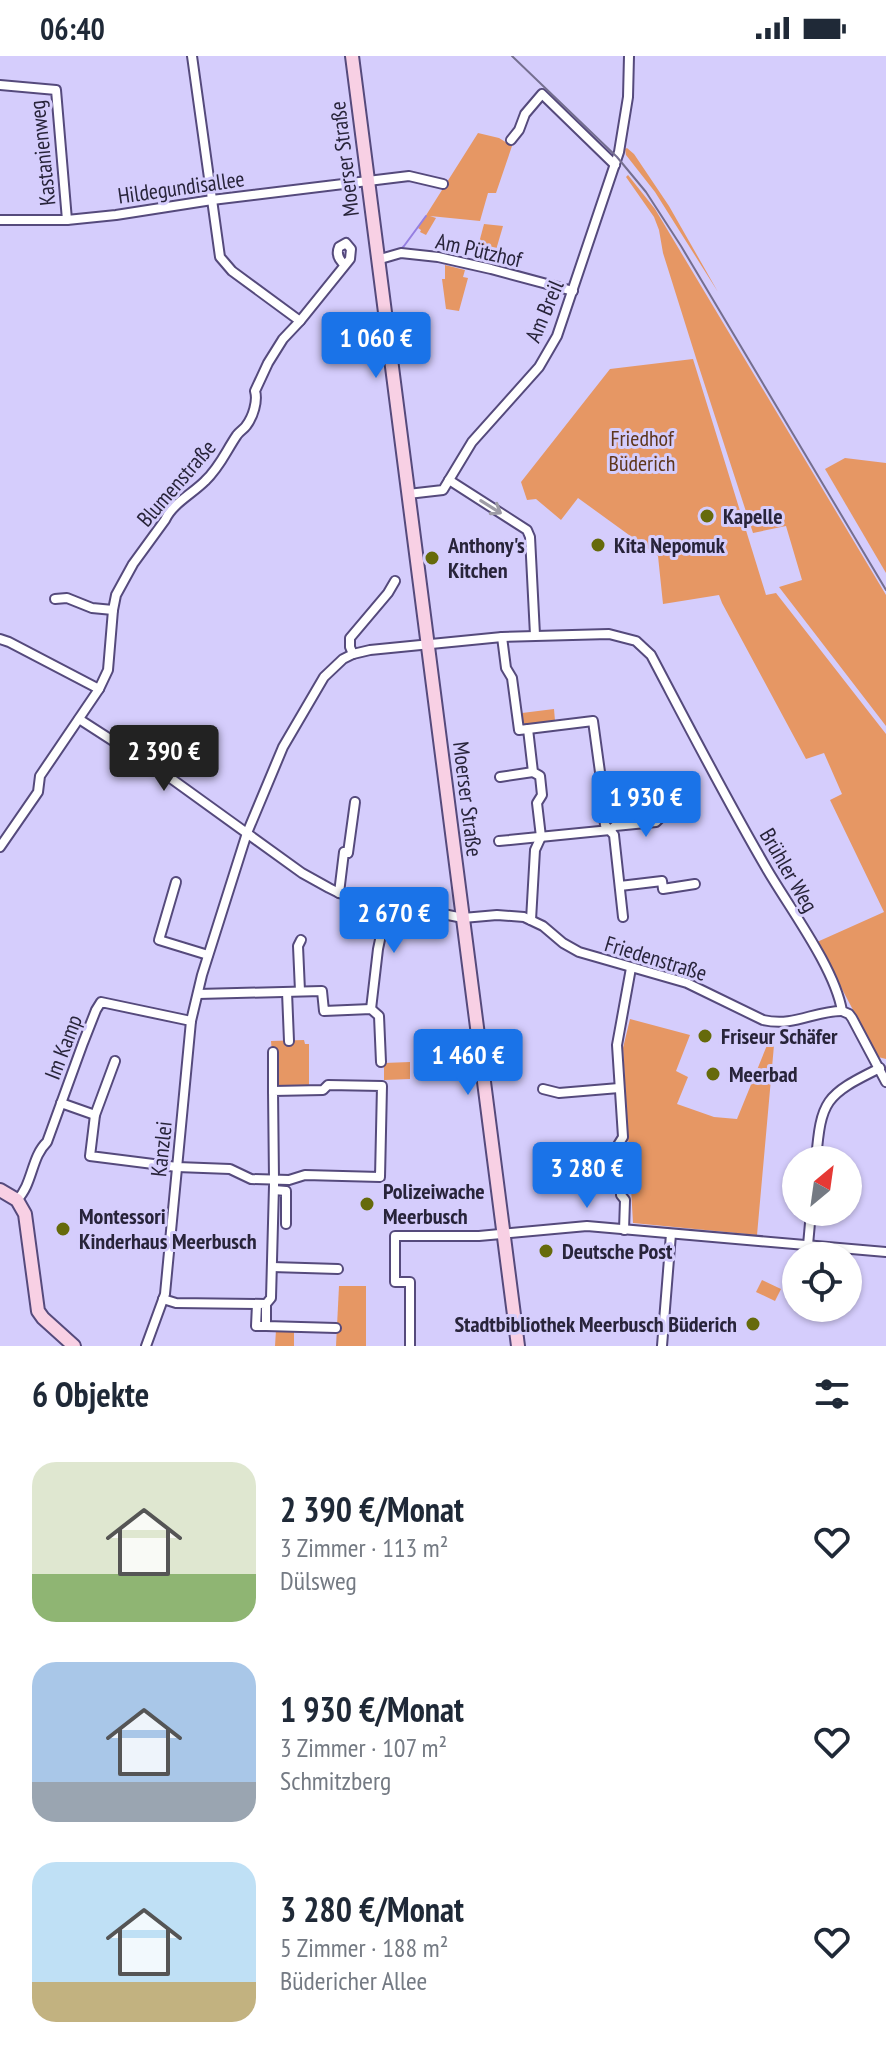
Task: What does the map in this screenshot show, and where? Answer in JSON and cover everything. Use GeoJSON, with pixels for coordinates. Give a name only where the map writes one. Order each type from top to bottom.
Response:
{"type":"FeatureCollection","features":[{"type":"Feature","properties":{"kind":"main road","name":"Moerser Straße"},"geometry":{"type":"LineString","coordinates":[[352,56],[518,1346]]}},
{"type":"Feature","properties":{"kind":"main road"},"geometry":{"type":"LineString","coordinates":[[0,1190],[17,1200],[25,1214],[38,1311],[74,1346]]}},
{"type":"Feature","properties":{"kind":"street"},"geometry":{"type":"LineString","coordinates":[[192,56],[220,257],[300,321]]}},
{"type":"Feature","properties":{"kind":"street","name":"Am Breil"},"geometry":{"type":"LineString","coordinates":[[408,494],[443,490],[472,442],[539,367],[557,336],[615,165],[625,119],[629,56]]}},
{"type":"Feature","properties":{"kind":"street","name":"Kastanienweg"},"geometry":{"type":"LineString","coordinates":[[0,85],[56,90],[67,220]]}},
{"type":"Feature","properties":{"kind":"street"},"geometry":{"type":"LineString","coordinates":[[511,140],[525,114],[542,94],[615,165]]}},
{"type":"Feature","properties":{"kind":"street","name":"Hildegundisallee"},"geometry":{"type":"LineString","coordinates":[[0,220],[67,220],[409,176],[443,184]]}},
{"type":"Feature","properties":{"kind":"street","name":"Am Pützhof"},"geometry":{"type":"LineString","coordinates":[[377,260],[401,253],[438,257],[573,291]]}},
{"type":"Feature","properties":{"kind":"street","name":"Blumenstraße"},"geometry":{"type":"LineString","coordinates":[[0,847],[38,792],[40,776],[99,689],[108,670],[116,595],[133,564],[168,512],[215,471],[239,432],[246,427],[257,399],[255,391],[283,339],[345,265]]}},
{"type":"Feature","properties":{"kind":"street"},"geometry":{"type":"LineString","coordinates":[[449,480],[527,530],[530,537],[535,635]]}},
{"type":"Feature","properties":{"kind":"street"},"geometry":{"type":"LineString","coordinates":[[395,581],[350,638],[353,654],[427,644]]}},
{"type":"Feature","properties":{"kind":"street"},"geometry":{"type":"LineString","coordinates":[[55,599],[67,598],[92,608],[113,610]]}},
{"type":"Feature","properties":{"kind":"street","name":"Brühler Weg"},"geometry":{"type":"LineString","coordinates":[[427,644],[535,635],[609,634],[636,641],[647,650],[766,869],[816,951],[839,995],[842,1011],[852,1018],[881,1064],[886,1082]]}},
{"type":"Feature","properties":{"kind":"street"},"geometry":{"type":"LineString","coordinates":[[502,637],[506,668],[512,678],[519,730],[593,721],[605,825],[614,835],[623,917]]}},
{"type":"Feature","properties":{"kind":"street"},"geometry":{"type":"LineString","coordinates":[[0,639],[99,689]]}},
{"type":"Feature","properties":{"kind":"street","name":"Kanzlei"},"geometry":{"type":"LineString","coordinates":[[146,1346],[163,1299],[191,1021],[208,955],[247,833],[283,747],[324,677],[353,654]]}},
{"type":"Feature","properties":{"kind":"street"},"geometry":{"type":"LineString","coordinates":[[79,719],[169,777],[302,873],[339,893],[463,918],[513,915],[531,920],[535,850],[541,837],[537,803],[542,795],[540,776],[533,772],[500,777]]}},
{"type":"Feature","properties":{"kind":"street"},"geometry":{"type":"LineString","coordinates":[[528,729],[533,772]]}},
{"type":"Feature","properties":{"kind":"street"},"geometry":{"type":"LineString","coordinates":[[603,794],[651,788]]}},
{"type":"Feature","properties":{"kind":"street"},"geometry":{"type":"LineString","coordinates":[[339,893],[355,802]]}},
{"type":"Feature","properties":{"kind":"street"},"geometry":{"type":"LineString","coordinates":[[499,841],[610,830],[615,826],[656,822],[660,818]]}},
{"type":"Feature","properties":{"kind":"street"},"geometry":{"type":"LineString","coordinates":[[528,838],[529,845],[535,850]]}},
{"type":"Feature","properties":{"kind":"street"},"geometry":{"type":"LineString","coordinates":[[620,886],[662,881],[663,889],[695,884]]}},
{"type":"Feature","properties":{"kind":"street"},"geometry":{"type":"LineString","coordinates":[[176,882],[159,940],[208,955]]}},
{"type":"Feature","properties":{"kind":"street"},"geometry":{"type":"LineString","coordinates":[[371,1009],[378,949],[388,902]]}},
{"type":"Feature","properties":{"kind":"street","name":"Friedenstraße"},"geometry":{"type":"LineString","coordinates":[[531,920],[579,952],[699,987],[749,1013],[774,1022],[791,1022],[842,1011]]}},
{"type":"Feature","properties":{"kind":"street"},"geometry":{"type":"LineString","coordinates":[[300,991],[298,946],[301,940]]}},
{"type":"Feature","properties":{"kind":"street"},"geometry":{"type":"LineString","coordinates":[[624,1230],[625,1200],[621,1195],[618,1145],[623,1137],[617,1045],[631,968]]}},
{"type":"Feature","properties":{"kind":"street"},"geometry":{"type":"LineString","coordinates":[[198,994],[322,991],[324,1011],[371,1009],[379,1016],[381,1062]]}},
{"type":"Feature","properties":{"kind":"street"},"geometry":{"type":"LineString","coordinates":[[287,992],[289,1041]]}},
{"type":"Feature","properties":{"kind":"street","name":"Im Kamp"},"geometry":{"type":"LineString","coordinates":[[17,1200],[27,1188],[42,1147],[47,1142],[101,1002],[191,1021]]}},
{"type":"Feature","properties":{"kind":"street"},"geometry":{"type":"LineString","coordinates":[[163,1299],[176,1303],[262,1304],[271,1298],[273,1052]]}},
{"type":"Feature","properties":{"kind":"street"},"geometry":{"type":"LineString","coordinates":[[115,1061],[95,1115],[90,1156],[177,1167],[230,1169],[251,1179],[289,1180],[305,1175],[380,1177],[382,1086],[328,1085],[323,1090],[273,1091]]}},
{"type":"Feature","properties":{"kind":"street"},"geometry":{"type":"LineString","coordinates":[[818,1146],[821,1117],[832,1097],[881,1064]]}},
{"type":"Feature","properties":{"kind":"street"},"geometry":{"type":"LineString","coordinates":[[543,1089],[559,1093],[619,1088]]}},
{"type":"Feature","properties":{"kind":"street","name":"Im Kamp"},"geometry":{"type":"LineString","coordinates":[[61,1103],[95,1115]]}},
{"type":"Feature","properties":{"kind":"street"},"geometry":{"type":"LineString","coordinates":[[274,1190],[286,1191],[286,1224]]}},
{"type":"Feature","properties":{"kind":"street"},"geometry":{"type":"LineString","coordinates":[[410,1346],[410,1282],[395,1282],[395,1236],[503,1234],[587,1226],[782,1243]]}},
{"type":"Feature","properties":{"kind":"street"},"geometry":{"type":"LineString","coordinates":[[662,1346],[671,1234]]}},
{"type":"Feature","properties":{"kind":"street"},"geometry":{"type":"LineString","coordinates":[[862,1250],[886,1252]]}},
{"type":"Feature","properties":{"kind":"street"},"geometry":{"type":"LineString","coordinates":[[272,1267],[338,1269]]}},
{"type":"Feature","properties":{"kind":"street"},"geometry":{"type":"LineString","coordinates":[[262,1304],[256,1326],[336,1328]]}},
{"type":"Feature","properties":{"kind":"green space"},"geometry":{"type":"Polygon","coordinates":[[[478,133],[499,138],[512,146],[496,193],[488,193],[480,221],[430,216],[436,218],[426,235],[420,232],[418,228],[478,133]]]}},
{"type":"Feature","properties":{"kind":"green space"},"geometry":{"type":"Polygon","coordinates":[[[627,148],[669,206],[718,292],[655,192],[626,155],[627,148]]]}},
{"type":"Feature","properties":{"kind":"green space"},"geometry":{"type":"Polygon","coordinates":[[[628,175],[655,209],[886,595],[886,726],[779,587],[802,580],[786,526],[753,533],[663,253],[659,230],[654,217],[626,177],[628,175]]]}},
{"type":"Feature","properties":{"kind":"green space"},"geometry":{"type":"Polygon","coordinates":[[[484,224],[503,226],[491,267],[476,262],[475,258],[484,224]]]}},
{"type":"Feature","properties":{"kind":"green space"},"geometry":{"type":"Polygon","coordinates":[[[445,265],[465,270],[463,277],[468,278],[459,311],[446,309],[442,279],[445,279],[445,265]]]}},
{"type":"Feature","properties":{"kind":"green space","name":"Friedhof Büderich"},"geometry":{"type":"Polygon","coordinates":[[[693,359],[766,595],[776,593],[886,734],[886,1059],[878,1057],[817,942],[884,912],[830,800],[842,794],[824,753],[806,759],[719,595],[663,604],[658,556],[578,498],[561,520],[536,499],[527,500],[521,482],[610,369],[693,359]]]}},
{"type":"Feature","properties":{"kind":"green space"},"geometry":{"type":"Polygon","coordinates":[[[845,458],[886,463],[886,573],[825,469],[845,458]]]}},
{"type":"Feature","properties":{"kind":"green space"},"geometry":{"type":"Polygon","coordinates":[[[554,709],[555,721],[523,723],[522,713],[554,709]]]}},
{"type":"Feature","properties":{"kind":"green space"},"geometry":{"type":"Polygon","coordinates":[[[630,1019],[690,1035],[676,1071],[688,1077],[677,1104],[714,1117],[737,1119],[772,1033],[775,1034],[757,1235],[633,1223],[623,1048],[630,1019]]]}},
{"type":"Feature","properties":{"kind":"green space"},"geometry":{"type":"Polygon","coordinates":[[[304,1040],[305,1044],[309,1044],[309,1085],[275,1090],[271,1041],[304,1040]]]}},
{"type":"Feature","properties":{"kind":"green space"},"geometry":{"type":"Polygon","coordinates":[[[410,1062],[410,1079],[384,1080],[384,1063],[410,1062]]]}},
{"type":"Feature","properties":{"kind":"green space"},"geometry":{"type":"Polygon","coordinates":[[[762,1280],[781,1289],[775,1301],[756,1292],[762,1280]]]}},
{"type":"Feature","properties":{"kind":"green space"},"geometry":{"type":"Polygon","coordinates":[[[339,1286],[366,1286],[366,1346],[336,1346],[339,1286]]]}},
{"type":"Feature","properties":{"kind":"green space"},"geometry":{"type":"Polygon","coordinates":[[[276,1330],[294,1331],[294,1346],[275,1346],[276,1330]]]}},
{"type":"Feature","properties":{"kind":"waterway"},"geometry":{"type":"LineString","coordinates":[[400,250],[426,216]]}},
{"type":"Feature","properties":{"kind":"tram line"},"geometry":{"type":"LineString","coordinates":[[512,56],[617,157],[646,192],[886,590]]}},
{"type":"Feature","properties":{"kind":"place","name":"Kapelle"},"geometry":{"type":"Point","coordinates":[707,516]}},
{"type":"Feature","properties":{"kind":"place","name":"Kita Nepomuk"},"geometry":{"type":"Point","coordinates":[598,545]}},
{"type":"Feature","properties":{"kind":"place","name":"Anthony's Kitchen"},"geometry":{"type":"Point","coordinates":[432,558]}},
{"type":"Feature","properties":{"kind":"place","name":"Friseur Schäfer"},"geometry":{"type":"Point","coordinates":[705,1036]}},
{"type":"Feature","properties":{"kind":"place","name":"Meerbad"},"geometry":{"type":"Point","coordinates":[713,1074]}},
{"type":"Feature","properties":{"kind":"place","name":"Polizeiwache Meerbusch"},"geometry":{"type":"Point","coordinates":[367,1204]}},
{"type":"Feature","properties":{"kind":"place","name":"Montessori Kinderhaus Meerbusch"},"geometry":{"type":"Point","coordinates":[63,1229]}},
{"type":"Feature","properties":{"kind":"place","name":"Deutsche Post"},"geometry":{"type":"Point","coordinates":[546,1251]}},
{"type":"Feature","properties":{"kind":"place","name":"Stadtbibliothek Meerbusch Büderich"},"geometry":{"type":"Point","coordinates":[753,1324]}}]}
